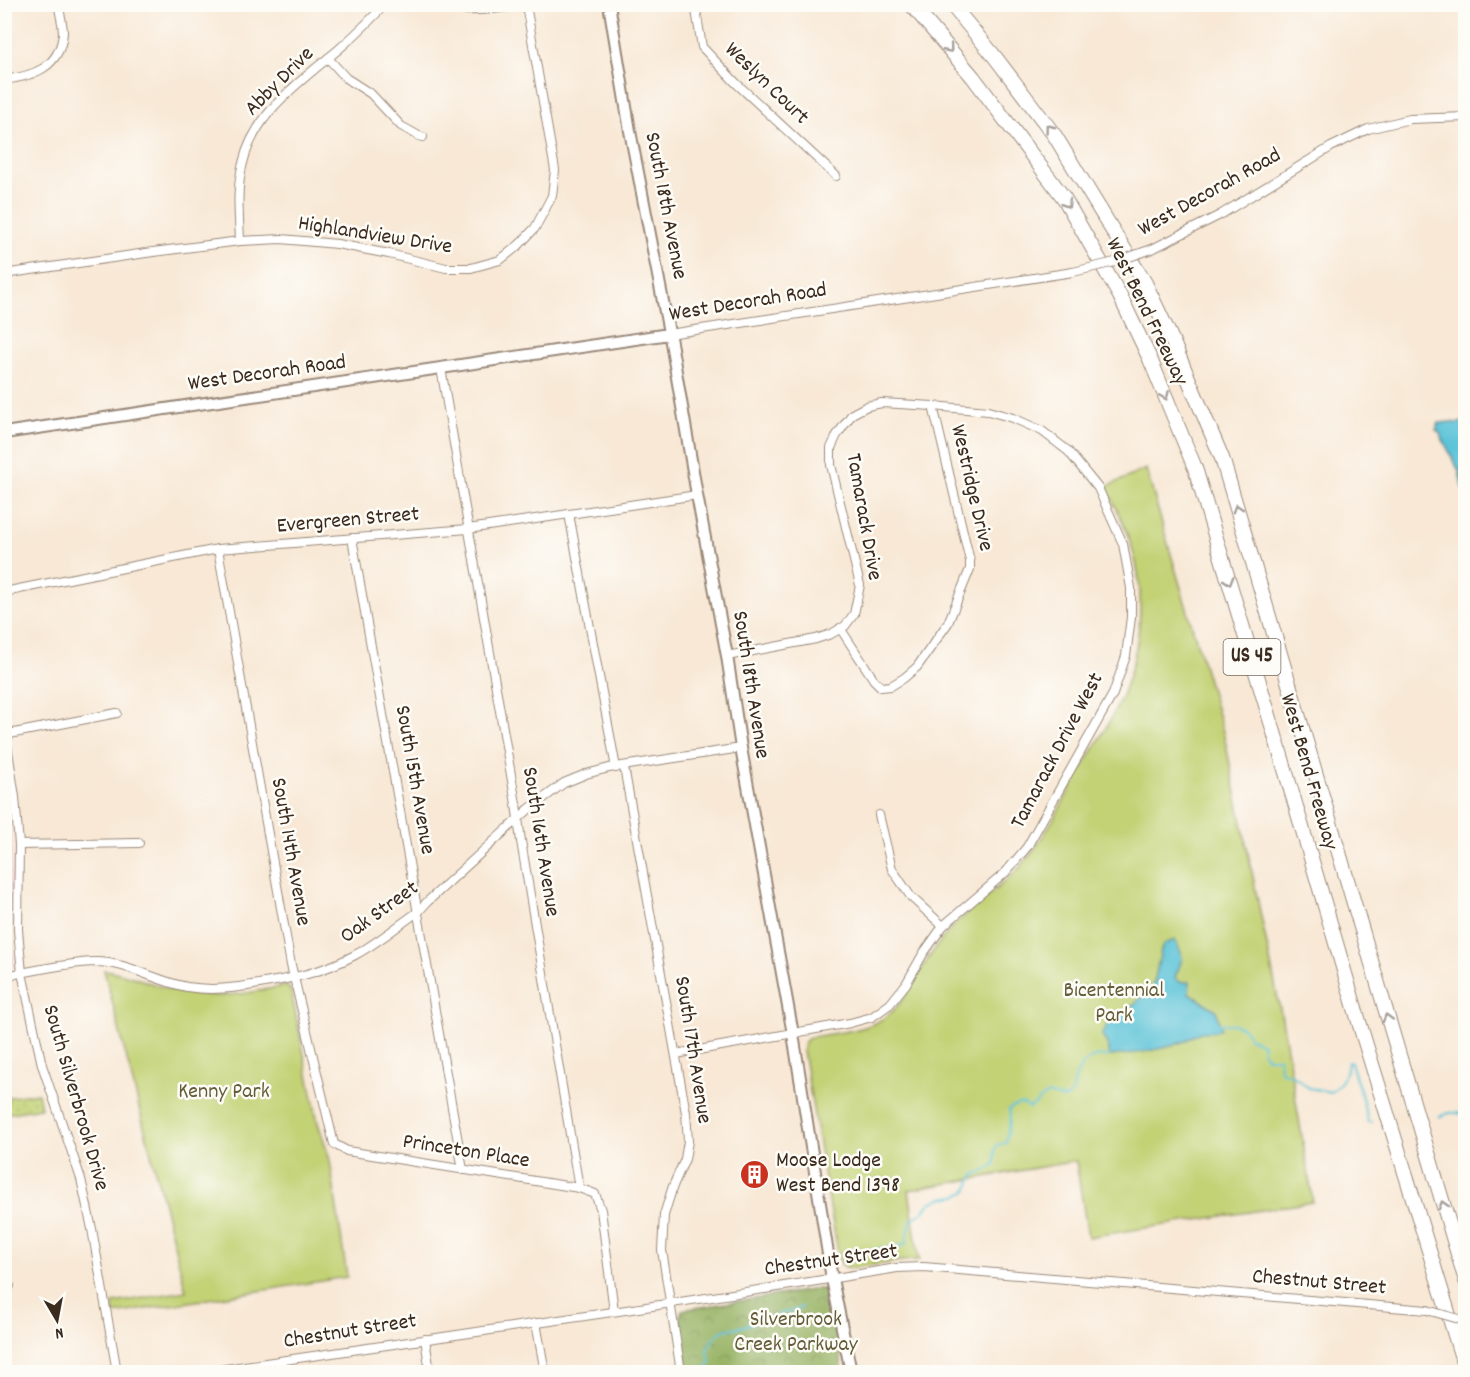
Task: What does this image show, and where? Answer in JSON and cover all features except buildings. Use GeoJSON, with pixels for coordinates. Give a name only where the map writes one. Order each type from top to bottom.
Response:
{"type":"FeatureCollection","features":[{"type":"Feature","properties":{"kind":"highway","name":"West Bend Freeway"},"geometry":{"type":"LineString","coordinates":[[912,4],[973,77],[1064,198],[1120,296],[1195,468],[1362,1032],[1466,1371]]}},
{"type":"Feature","properties":{"kind":"highway","name":"West Bend Freeway"},"geometry":{"type":"LineString","coordinates":[[951,4],[1055,136],[1145,283],[1171,338],[1221,458],[1466,1281]]}},
{"type":"Feature","properties":{"kind":"street"},"geometry":{"type":"LineString","coordinates":[[4,80],[33,74],[51,62],[58,52],[63,31],[58,4]]}},
{"type":"Feature","properties":{"kind":"street","name":"Abby Drive"},"geometry":{"type":"LineString","coordinates":[[240,241],[238,195],[242,163],[250,140],[266,115],[290,90],[375,16],[385,4]]}},
{"type":"Feature","properties":{"kind":"street"},"geometry":{"type":"LineString","coordinates":[[433,4],[464,11],[487,11],[527,5]]}},
{"type":"Feature","properties":{"kind":"street","name":"South 18th Avenue"},"geometry":{"type":"LineString","coordinates":[[609,4],[794,1034],[832,1279],[852,1372]]}},
{"type":"Feature","properties":{"kind":"street","name":"Weslyn Court"},"geometry":{"type":"LineString","coordinates":[[695,4],[702,47],[736,83],[836,176]]}},
{"type":"Feature","properties":{"kind":"street","name":"Highlandview Drive"},"geometry":{"type":"LineString","coordinates":[[4,274],[240,241],[281,239],[338,244],[446,268],[471,268],[500,260],[535,228],[552,196],[555,170],[527,5]]}},
{"type":"Feature","properties":{"kind":"street"},"geometry":{"type":"LineString","coordinates":[[328,58],[346,78],[371,94],[401,126],[423,137]]}},
{"type":"Feature","properties":{"kind":"street","name":"West Decorah Road"},"geometry":{"type":"LineString","coordinates":[[4,433],[1073,272],[1115,262],[1152,249],[1220,215],[1331,147],[1368,129],[1410,119],[1466,117]]}},
{"type":"Feature","properties":{"kind":"street","name":"South 16th Avenue"},"geometry":{"type":"LineString","coordinates":[[441,368],[579,1188]]}},
{"type":"Feature","properties":{"kind":"street","name":"Tamarack Drive"},"geometry":{"type":"LineString","coordinates":[[840,628],[845,626],[854,614],[860,585],[831,465],[831,448],[852,414],[867,406],[882,403],[933,406]]}},
{"type":"Feature","properties":{"kind":"street","name":"Westridge Drive"},"geometry":{"type":"LineString","coordinates":[[840,628],[857,656],[881,687],[891,686],[917,668],[948,623],[970,570],[970,561],[933,406]]}},
{"type":"Feature","properties":{"kind":"street","name":"Tamarack Drive West"},"geometry":{"type":"LineString","coordinates":[[675,1054],[850,1023],[872,1017],[890,1004],[906,984],[923,954],[943,926],[1005,873],[1027,847],[1113,694],[1126,656],[1131,617],[1131,588],[1123,543],[1098,488],[1068,451],[1042,431],[1013,418],[988,411],[933,406]]}},
{"type":"Feature","properties":{"kind":"street","name":"Evergreen Street"},"geometry":{"type":"LineString","coordinates":[[4,592],[218,549],[468,529],[697,495]]}},
{"type":"Feature","properties":{"kind":"street","name":"South 17th Avenue"},"geometry":{"type":"LineString","coordinates":[[569,514],[686,1113],[688,1140],[685,1159],[664,1215],[662,1250],[681,1372]]}},
{"type":"Feature","properties":{"kind":"street","name":"South 15th Avenue"},"geometry":{"type":"LineString","coordinates":[[352,538],[463,1170]]}},
{"type":"Feature","properties":{"kind":"street","name":"South 14th Avenue"},"geometry":{"type":"LineString","coordinates":[[218,549],[294,978],[334,1144],[347,1151]]}},
{"type":"Feature","properties":{"kind":"street"},"geometry":{"type":"LineString","coordinates":[[727,656],[816,639],[840,628]]}},
{"type":"Feature","properties":{"kind":"street"},"geometry":{"type":"LineString","coordinates":[[5,735],[117,712]]}},
{"type":"Feature","properties":{"kind":"street","name":"South Silverbrook Drive"},"geometry":{"type":"LineString","coordinates":[[4,725],[15,797],[19,845],[18,930],[22,973],[42,1065],[81,1179],[92,1228],[117,1372]]}},
{"type":"Feature","properties":{"kind":"street","name":"Oak Street"},"geometry":{"type":"LineString","coordinates":[[4,976],[76,964],[113,963],[172,983],[203,989],[222,989],[294,978],[328,969],[358,954],[419,911],[529,809],[564,783],[586,774],[620,767],[741,748]]}},
{"type":"Feature","properties":{"kind":"street"},"geometry":{"type":"LineString","coordinates":[[879,815],[892,869],[911,897],[943,926]]}},
{"type":"Feature","properties":{"kind":"street"},"geometry":{"type":"LineString","coordinates":[[19,845],[139,843]]}},
{"type":"Feature","properties":{"kind":"street","name":"Princeton Place"},"geometry":{"type":"LineString","coordinates":[[347,1151],[579,1188]]}},
{"type":"Feature","properties":{"kind":"street"},"geometry":{"type":"LineString","coordinates":[[579,1188],[595,1194],[601,1210],[614,1311]]}},
{"type":"Feature","properties":{"kind":"street","name":"Chestnut Street"},"geometry":{"type":"LineString","coordinates":[[205,1372],[670,1304],[897,1268],[924,1267],[1427,1310],[1466,1321]]}},
{"type":"Feature","properties":{"kind":"street"},"geometry":{"type":"LineString","coordinates":[[536,1323],[545,1372]]}},
{"type":"Feature","properties":{"kind":"street"},"geometry":{"type":"LineString","coordinates":[[425,1339],[430,1372]]}},
{"type":"Feature","properties":{"kind":"shaded area"},"geometry":{"type":"Polygon","coordinates":[[[8,802],[12,844],[12,946],[15,965],[5,967],[4,803],[8,802]]]}},
{"type":"Feature","properties":{"kind":"green space","name":"Bicentennial Park"},"geometry":{"type":"Polygon","coordinates":[[[1146,469],[1224,735],[1282,1019],[1313,1202],[1088,1237],[1076,1161],[909,1190],[919,1260],[845,1267],[839,1259],[803,1051],[804,1044],[806,1040],[813,1037],[868,1026],[891,1013],[904,998],[945,936],[966,914],[1022,865],[1053,820],[1114,714],[1129,678],[1139,628],[1139,579],[1127,533],[1106,487],[1146,469]]]}},
{"type":"Feature","properties":{"kind":"green space","name":"Kenny Park"},"geometry":{"type":"Polygon","coordinates":[[[104,970],[172,990],[200,995],[228,995],[288,987],[291,991],[318,1123],[330,1161],[347,1277],[115,1314],[113,1303],[186,1291],[104,970]]]}},
{"type":"Feature","properties":{"kind":"green space"},"geometry":{"type":"Polygon","coordinates":[[[38,1093],[41,1108],[5,1114],[5,1098],[38,1093]]]}},
{"type":"Feature","properties":{"kind":"green space","name":"Silverbrook Creek Parkway"},"geometry":{"type":"Polygon","coordinates":[[[824,1289],[831,1304],[843,1372],[688,1372],[680,1316],[682,1310],[824,1289]]]}},
{"type":"Feature","properties":{"kind":"water"},"geometry":{"type":"Polygon","coordinates":[[[1465,422],[1465,493],[1459,471],[1436,430],[1439,423],[1465,422]]]}},
{"type":"Feature","properties":{"kind":"water"},"geometry":{"type":"Polygon","coordinates":[[[1175,940],[1182,958],[1175,977],[1179,982],[1190,982],[1189,993],[1216,1010],[1221,1029],[1200,1033],[1185,1041],[1158,1049],[1109,1056],[1109,1048],[1102,1035],[1109,1022],[1143,996],[1154,983],[1161,950],[1164,944],[1175,940]]]}},
{"type":"Feature","properties":{"kind":"waterway"},"geometry":{"type":"LineString","coordinates":[[1219,1024],[1234,1024],[1246,1030],[1249,1038],[1263,1044],[1262,1051],[1266,1057],[1279,1057],[1280,1071],[1294,1076],[1309,1088],[1331,1092],[1343,1079],[1348,1062],[1351,1063],[1368,1122],[1372,1122]]}},
{"type":"Feature","properties":{"kind":"waterway"},"geometry":{"type":"LineString","coordinates":[[860,1255],[876,1249],[906,1244],[911,1220],[923,1212],[930,1203],[966,1192],[975,1174],[995,1164],[997,1145],[1006,1143],[1010,1119],[1009,1109],[1019,1104],[1030,1108],[1048,1094],[1065,1099],[1073,1092],[1076,1076],[1085,1062],[1095,1057],[1109,1056]]}},
{"type":"Feature","properties":{"kind":"waterway"},"geometry":{"type":"LineString","coordinates":[[1439,1117],[1450,1113],[1466,1113]]}},
{"type":"Feature","properties":{"kind":"waterway"},"geometry":{"type":"LineString","coordinates":[[705,1372],[711,1362],[707,1350],[714,1337],[724,1330],[770,1320],[781,1313],[802,1307]]}},
{"type":"Feature","properties":{"kind":"place","name":"Moose Lodge West Bend 1398"},"geometry":{"type":"Point","coordinates":[755,1174]}}]}
